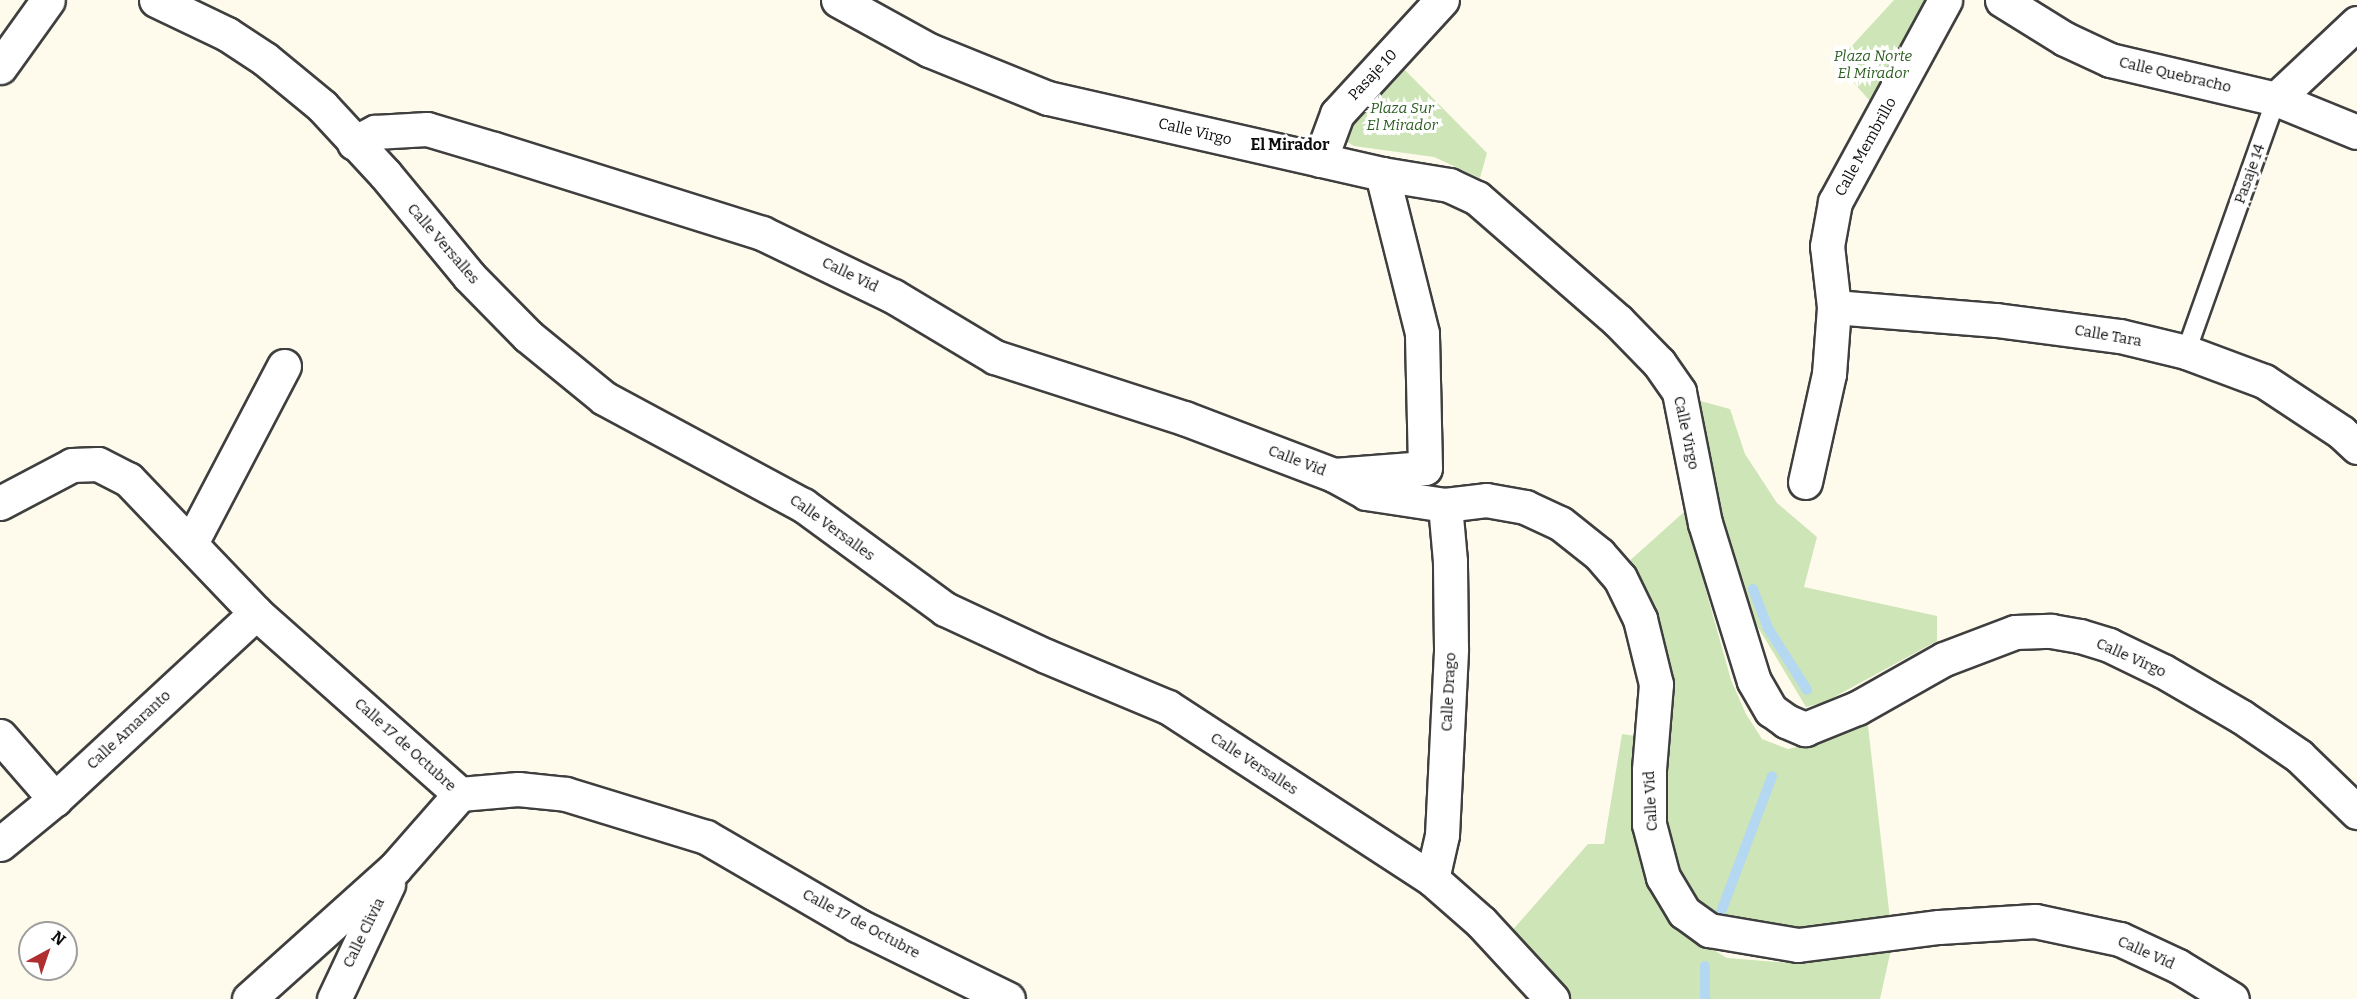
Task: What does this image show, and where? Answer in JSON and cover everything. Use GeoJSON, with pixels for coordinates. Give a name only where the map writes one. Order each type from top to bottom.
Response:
{"type":"FeatureCollection","features":[{"type":"Feature","properties":{"kind":"street"},"geometry":{"type":"LineString","coordinates":[[0,67],[48,0]]}},
{"type":"Feature","properties":{"kind":"street","name":"Calle Versalles"},"geometry":{"type":"LineString","coordinates":[[156,0],[227,34],[265,59],[322,106],[385,174],[469,276],[528,336],[604,398],[803,505],[945,609],[1046,656],[1168,706],[1432,879],[1481,922],[1552,999]]}},
{"type":"Feature","properties":{"kind":"street","name":"Calle Virgo"},"geometry":{"type":"LineString","coordinates":[[838,0],[929,50],[1048,98],[1382,174],[1449,185],[1477,198],[1609,314],[1659,363],[1679,392],[1705,523],[1754,681],[1771,710],[1786,721],[1805,729],[1857,708],[1944,659],[2015,632],[2061,633],[2080,636],[2120,650],[2163,671],[2242,717],[2299,756],[2357,812]]}},
{"type":"Feature","properties":{"kind":"street","name":"Pasaje 10"},"geometry":{"type":"LineString","coordinates":[[1320,160],[1336,114],[1442,0]]}},
{"type":"Feature","properties":{"kind":"street","name":"Calle Membrillo"},"geometry":{"type":"LineString","coordinates":[[1806,482],[1829,374],[1833,307],[1827,246],[1835,202],[1945,0]]}},
{"type":"Feature","properties":{"kind":"street","name":"Calle Quebracho"},"geometry":{"type":"LineString","coordinates":[[2002,0],[2065,39],[2110,60],[2277,99],[2357,132]]}},
{"type":"Feature","properties":{"kind":"street","name":"Pasaje 14"},"geometry":{"type":"LineString","coordinates":[[2277,99],[2357,23]]}},
{"type":"Feature","properties":{"kind":"street","name":"Calle Vid"},"geometry":{"type":"LineString","coordinates":[[354,143],[375,132],[427,129],[762,233],[893,296],[994,357],[1184,418],[1334,476],[1366,493],[1445,505],[1486,500],[1525,507],[1560,523],[1599,554],[1620,578],[1640,619],[1656,684],[1649,770],[1650,824],[1664,877],[1684,912],[1709,930],[1798,945],[1938,927],[2035,921],[2120,939],[2178,966],[2232,999]]}},
{"type":"Feature","properties":{"kind":"street","name":"Calle Vid"},"geometry":{"type":"LineString","coordinates":[[1334,476],[1425,468],[1422,333],[1382,174]]}},
{"type":"Feature","properties":{"kind":"street","name":"Calle Tara"},"geometry":{"type":"LineString","coordinates":[[1833,307],[1996,320],[2120,336],[2186,352],[2264,381],[2341,432],[2357,447]]}},
{"type":"Feature","properties":{"kind":"street"},"geometry":{"type":"LineString","coordinates":[[191,543],[284,366]]}},
{"type":"Feature","properties":{"kind":"street","name":"Calle 17 de Octubre"},"geometry":{"type":"LineString","coordinates":[[0,503],[72,465],[98,464],[128,479],[256,613],[460,794],[518,789],[566,794],[706,837],[856,925],[1008,999]]}},
{"type":"Feature","properties":{"kind":"street","name":"Calle Drago"},"geometry":{"type":"LineString","coordinates":[[1432,879],[1442,836],[1451,648],[1450,561],[1445,505]]}},
{"type":"Feature","properties":{"kind":"street","name":"Calle Amaranto"},"geometry":{"type":"LineString","coordinates":[[0,844],[55,799],[256,613]]}},
{"type":"Feature","properties":{"kind":"street"},"geometry":{"type":"LineString","coordinates":[[0,736],[55,799]]}},
{"type":"Feature","properties":{"kind":"street"},"geometry":{"type":"LineString","coordinates":[[249,999],[395,868],[460,794]]}},
{"type":"Feature","properties":{"kind":"street","name":"Calle Clivia"},"geometry":{"type":"LineString","coordinates":[[334,999],[395,868]]}},
{"type":"Feature","properties":{"kind":"lane","name":"Pasaje 14"},"geometry":{"type":"LineString","coordinates":[[2186,352],[2277,99]]}},
{"type":"Feature","properties":{"kind":"green space","name":"Plaza Norte El Mirador"},"geometry":{"type":"Polygon","coordinates":[[[1894,0],[1934,0],[1879,111],[1836,63],[1894,0]]]}},
{"type":"Feature","properties":{"kind":"green space","name":"Plaza Sur El Mirador"},"geometry":{"type":"Polygon","coordinates":[[[1402,67],[1487,153],[1480,178],[1434,157],[1354,146],[1346,141],[1344,126],[1402,67]]]}},
{"type":"Feature","properties":{"kind":"green space"},"geometry":{"type":"Polygon","coordinates":[[[1693,399],[1730,409],[1745,454],[1777,503],[1817,537],[1804,587],[1937,616],[1937,641],[1825,702],[1806,707],[1756,624],[1725,547],[1693,399]]]}},
{"type":"Feature","properties":{"kind":"green space"},"geometry":{"type":"Polygon","coordinates":[[[1684,512],[1731,680],[1746,714],[1762,739],[1788,749],[1833,736],[1867,717],[1890,919],[1821,930],[1735,925],[1707,914],[1693,899],[1673,863],[1662,823],[1661,773],[1672,719],[1667,666],[1627,563],[1684,512]]]}},
{"type":"Feature","properties":{"kind":"green space"},"geometry":{"type":"Polygon","coordinates":[[[1622,734],[1642,737],[1688,935],[1727,958],[1789,963],[1892,945],[1880,999],[1565,999],[1509,934],[1588,844],[1604,844],[1622,734]]]}},
{"type":"Feature","properties":{"kind":"waterway"},"geometry":{"type":"LineString","coordinates":[[1753,589],[1768,628],[1807,690]]}},
{"type":"Feature","properties":{"kind":"waterway"},"geometry":{"type":"LineString","coordinates":[[1721,912],[1772,776]]}},
{"type":"Feature","properties":{"kind":"waterway"},"geometry":{"type":"LineString","coordinates":[[1705,966],[1705,999]]}},
{"type":"Feature","properties":{"kind":"district","name":"El Mirador"},"geometry":{"type":"Point","coordinates":[1290,145]}}]}
